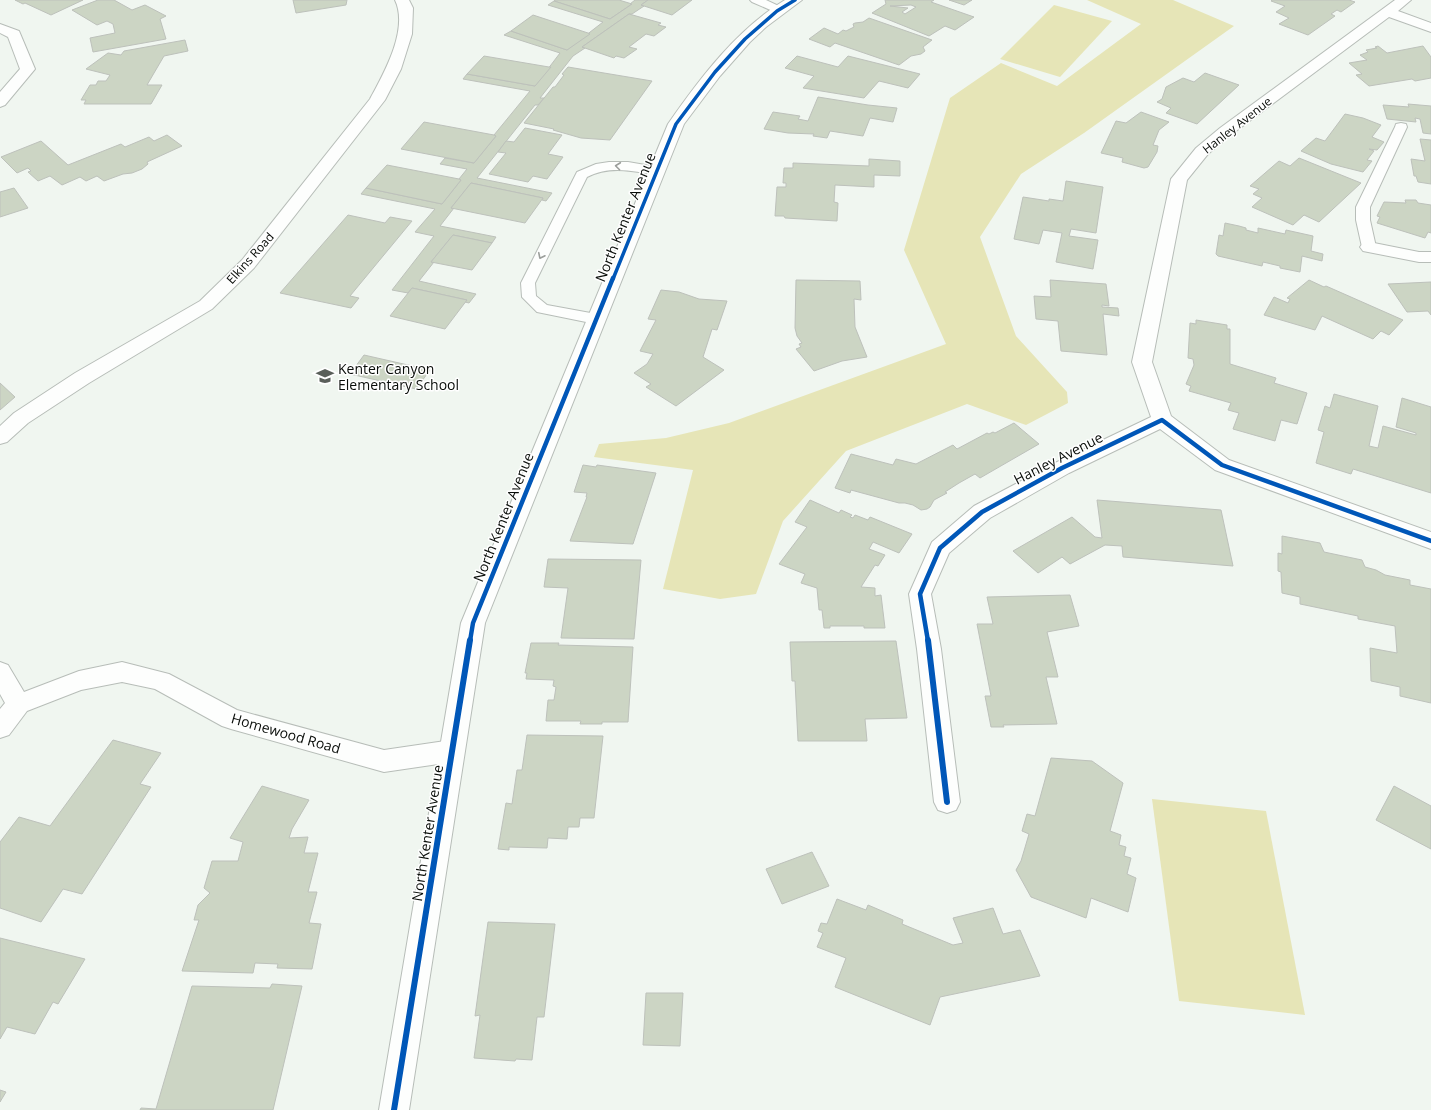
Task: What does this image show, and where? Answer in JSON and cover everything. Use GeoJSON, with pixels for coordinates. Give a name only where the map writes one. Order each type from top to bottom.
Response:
{"type":"FeatureCollection","features":[{"type":"Feature","properties":{"kind":"street","name":"Elkins Road"},"geometry":{"type":"LineString","coordinates":[[0,437],[21,418],[82,378],[206,305],[248,264],[378,100],[394,69],[406,34],[406,8],[402,0]]}},
{"type":"Feature","properties":{"kind":"street","name":"Hanley Avenue"},"geometry":{"type":"LineString","coordinates":[[947,802],[920,594],[940,548],[982,512],[1062,468],[1162,420],[1142,362],[1178,179],[1202,151],[1226,131],[1404,0]]}},
{"type":"Feature","properties":{"kind":"street","name":"North Kenter Avenue"},"geometry":{"type":"LineString","coordinates":[[394,1110],[473,623],[676,124],[707,82],[746,38],[787,5]]}},
{"type":"Feature","properties":{"kind":"street"},"geometry":{"type":"LineString","coordinates":[[1388,12],[1431,28]]}},
{"type":"Feature","properties":{"kind":"street"},"geometry":{"type":"LineString","coordinates":[[0,28],[14,34],[28,69],[0,102]]}},
{"type":"Feature","properties":{"kind":"street"},"geometry":{"type":"LineString","coordinates":[[1368,247],[1419,257],[1431,257]]}},
{"type":"Feature","properties":{"kind":"street"},"geometry":{"type":"LineString","coordinates":[[1162,420],[1222,465],[1431,541]]}},
{"type":"Feature","properties":{"kind":"street"},"geometry":{"type":"LineString","coordinates":[[0,672],[18,704],[0,728]]}},
{"type":"Feature","properties":{"kind":"street","name":"Homewood Road"},"geometry":{"type":"LineString","coordinates":[[18,704],[78,681],[122,672],[161,681],[231,718],[384,761],[452,751]]}},
{"type":"Feature","properties":{"kind":"lane"},"geometry":{"type":"LineString","coordinates":[[756,0],[787,5]]}},
{"type":"Feature","properties":{"kind":"lane"},"geometry":{"type":"LineString","coordinates":[[1368,247],[1363,220],[1363,207],[1402,127]]}},
{"type":"Feature","properties":{"kind":"lane"},"geometry":{"type":"LineString","coordinates":[[596,319],[542,309],[529,297],[528,283],[582,175],[594,167],[611,165],[657,170]]}},
{"type":"Feature","properties":{"kind":"green space"},"geometry":{"type":"Polygon","coordinates":[[[1087,0],[1173,0],[1234,26],[1084,133],[1021,174],[980,237],[1016,336],[1067,392],[1068,403],[1026,425],[967,404],[846,451],[783,521],[756,594],[720,599],[663,589],[693,470],[594,457],[599,444],[666,438],[729,423],[946,344],[904,250],[950,98],[1001,63],[1057,86],[1141,24],[1087,0]]]}},
{"type":"Feature","properties":{"kind":"green space"},"geometry":{"type":"Polygon","coordinates":[[[1054,5],[1112,21],[1060,77],[1000,59],[1054,5]]]}},
{"type":"Feature","properties":{"kind":"green space"},"geometry":{"type":"Polygon","coordinates":[[[1152,799],[1266,811],[1305,1015],[1179,1001],[1152,799]]]}},
{"type":"Feature","properties":{"kind":"building"},"geometry":{"type":"Polygon","coordinates":[[[15,0],[83,0],[51,15],[15,0]]]}},
{"type":"Feature","properties":{"kind":"building"},"geometry":{"type":"Polygon","coordinates":[[[98,0],[114,0],[132,10],[145,5],[166,16],[160,19],[166,39],[93,52],[90,38],[115,33],[113,24],[107,21],[97,25],[72,10],[98,0]]]}},
{"type":"Feature","properties":{"kind":"building"},"geometry":{"type":"Polygon","coordinates":[[[293,0],[347,0],[346,5],[296,13],[293,0]]]}},
{"type":"Feature","properties":{"kind":"building"},"geometry":{"type":"Polygon","coordinates":[[[619,0],[632,4],[610,19],[554,1],[619,0]]]}},
{"type":"Feature","properties":{"kind":"building"},"geometry":{"type":"Polygon","coordinates":[[[635,0],[648,0],[641,5],[644,6],[632,14],[629,14],[582,47],[585,48],[573,56],[540,98],[544,98],[538,105],[535,105],[477,178],[552,193],[546,201],[542,200],[543,198],[471,183],[451,208],[454,208],[440,226],[496,237],[492,243],[453,235],[431,262],[434,262],[419,281],[476,294],[469,303],[465,302],[467,300],[412,288],[408,293],[392,290],[434,236],[415,232],[435,209],[361,194],[366,188],[442,204],[461,180],[459,179],[467,169],[440,164],[445,158],[474,163],[496,136],[494,135],[530,91],[463,79],[467,74],[535,86],[560,53],[504,35],[511,31],[567,50],[603,22],[548,5],[554,1],[610,19],[632,4],[630,4],[635,0]]]}},
{"type":"Feature","properties":{"kind":"building"},"geometry":{"type":"Polygon","coordinates":[[[648,0],[692,0],[672,15],[641,5],[648,0]]]}},
{"type":"Feature","properties":{"kind":"building"},"geometry":{"type":"Polygon","coordinates":[[[885,0],[934,0],[931,2],[974,17],[955,30],[945,26],[929,36],[872,13],[886,4],[885,0]],[[911,5],[890,6],[908,8],[902,12],[905,14],[916,7],[911,5]]]}},
{"type":"Feature","properties":{"kind":"building"},"geometry":{"type":"Polygon","coordinates":[[[949,0],[972,0],[964,5],[949,0]]]}},
{"type":"Feature","properties":{"kind":"building"},"geometry":{"type":"Polygon","coordinates":[[[1349,0],[1355,2],[1341,12],[1337,10],[1331,14],[1335,16],[1308,35],[1279,24],[1289,18],[1276,12],[1285,6],[1271,1],[1349,0]]]}},
{"type":"Feature","properties":{"kind":"building"},"geometry":{"type":"Polygon","coordinates":[[[629,14],[661,23],[658,25],[666,27],[654,36],[646,34],[629,47],[637,49],[624,58],[616,56],[614,58],[582,47],[629,14]]]}},
{"type":"Feature","properties":{"kind":"building"},"geometry":{"type":"Polygon","coordinates":[[[533,15],[590,34],[567,50],[511,31],[533,15]]]}},
{"type":"Feature","properties":{"kind":"building"},"geometry":{"type":"Polygon","coordinates":[[[869,18],[932,40],[923,47],[925,51],[921,54],[911,56],[899,65],[835,43],[830,47],[809,39],[824,28],[838,34],[843,30],[846,31],[854,27],[853,24],[863,22],[869,18]]]}},
{"type":"Feature","properties":{"kind":"building"},"geometry":{"type":"Polygon","coordinates":[[[185,40],[188,51],[164,56],[147,85],[162,85],[151,104],[84,104],[86,100],[81,100],[90,85],[96,85],[98,81],[106,81],[110,75],[86,69],[108,53],[121,55],[124,51],[185,40]]]}},
{"type":"Feature","properties":{"kind":"building"},"geometry":{"type":"Polygon","coordinates":[[[1378,46],[1387,53],[1423,46],[1431,57],[1431,78],[1415,81],[1412,79],[1369,86],[1356,75],[1362,74],[1349,63],[1367,60],[1360,55],[1368,52],[1366,50],[1377,48],[1375,47],[1378,46]]]}},
{"type":"Feature","properties":{"kind":"building"},"geometry":{"type":"Polygon","coordinates":[[[484,56],[551,67],[535,86],[467,74],[484,56]]]}},
{"type":"Feature","properties":{"kind":"building"},"geometry":{"type":"Polygon","coordinates":[[[797,56],[838,67],[848,56],[920,74],[908,88],[879,81],[864,98],[803,88],[814,76],[785,68],[797,56]]]}},
{"type":"Feature","properties":{"kind":"building"},"geometry":{"type":"Polygon","coordinates":[[[568,67],[652,81],[610,140],[581,138],[553,130],[554,129],[524,123],[553,87],[555,87],[564,75],[562,74],[568,67]]]}},
{"type":"Feature","properties":{"kind":"building"},"geometry":{"type":"Polygon","coordinates":[[[1205,73],[1239,85],[1197,124],[1166,113],[1171,108],[1157,102],[1162,99],[1166,87],[1183,78],[1194,82],[1205,73]]]}},
{"type":"Feature","properties":{"kind":"building"},"geometry":{"type":"Polygon","coordinates":[[[818,97],[897,108],[893,122],[870,118],[863,136],[830,131],[827,138],[813,136],[814,134],[788,133],[764,129],[773,112],[800,116],[798,119],[808,121],[818,97]]]}},
{"type":"Feature","properties":{"kind":"building"},"geometry":{"type":"Polygon","coordinates":[[[1408,104],[1431,106],[1431,134],[1423,133],[1420,119],[1415,118],[1416,122],[1387,119],[1383,105],[1409,107],[1408,104]]]}},
{"type":"Feature","properties":{"kind":"building"},"geometry":{"type":"Polygon","coordinates":[[[1141,112],[1169,122],[1159,130],[1153,145],[1158,146],[1157,152],[1148,167],[1144,168],[1122,162],[1123,158],[1101,153],[1116,121],[1126,123],[1141,112]]]}},
{"type":"Feature","properties":{"kind":"building"},"geometry":{"type":"Polygon","coordinates":[[[1345,114],[1363,118],[1381,125],[1372,137],[1384,142],[1377,150],[1369,149],[1374,151],[1367,160],[1372,161],[1363,172],[1331,164],[1301,151],[1316,138],[1325,141],[1345,114]]]}},
{"type":"Feature","properties":{"kind":"building"},"geometry":{"type":"Polygon","coordinates":[[[424,122],[496,136],[474,163],[401,149],[424,122]]]}},
{"type":"Feature","properties":{"kind":"building"},"geometry":{"type":"Polygon","coordinates":[[[525,128],[562,135],[548,154],[563,157],[547,179],[533,176],[528,182],[489,174],[506,153],[498,152],[506,141],[514,142],[525,128]]]}},
{"type":"Feature","properties":{"kind":"building"},"geometry":{"type":"Polygon","coordinates":[[[167,135],[182,146],[147,162],[148,164],[142,169],[104,181],[97,176],[86,181],[80,177],[62,185],[50,176],[38,181],[28,172],[31,171],[28,168],[17,173],[1,157],[41,141],[68,165],[121,144],[125,147],[149,137],[154,141],[167,135]]]}},
{"type":"Feature","properties":{"kind":"building"},"geometry":{"type":"Polygon","coordinates":[[[1420,139],[1431,140],[1431,184],[1418,182],[1416,176],[1414,176],[1411,159],[1425,161],[1420,139]]]}},
{"type":"Feature","properties":{"kind":"building"},"geometry":{"type":"Polygon","coordinates":[[[1299,158],[1361,183],[1319,222],[1304,215],[1293,225],[1252,207],[1262,198],[1253,194],[1259,189],[1250,186],[1279,161],[1290,166],[1299,158]]]}},
{"type":"Feature","properties":{"kind":"building"},"geometry":{"type":"Polygon","coordinates":[[[869,159],[900,161],[900,176],[874,175],[874,187],[835,185],[834,202],[838,203],[837,221],[775,216],[777,187],[786,187],[786,183],[783,183],[784,168],[793,168],[793,163],[869,166],[869,159]]]}},
{"type":"Feature","properties":{"kind":"building"},"geometry":{"type":"Polygon","coordinates":[[[387,165],[461,180],[442,204],[366,188],[387,165]]]}},
{"type":"Feature","properties":{"kind":"building"},"geometry":{"type":"Polygon","coordinates":[[[1066,181],[1103,187],[1096,233],[1071,229],[1069,236],[1098,240],[1093,269],[1056,262],[1062,233],[1043,230],[1039,244],[1014,239],[1023,197],[1049,201],[1049,199],[1063,201],[1066,181]]]}},
{"type":"Feature","properties":{"kind":"building"},"geometry":{"type":"Polygon","coordinates":[[[471,183],[543,198],[525,223],[451,208],[471,183]]]}},
{"type":"Feature","properties":{"kind":"building"},"geometry":{"type":"Polygon","coordinates":[[[14,188],[28,208],[0,217],[0,192],[14,188]]]}},
{"type":"Feature","properties":{"kind":"building"},"geometry":{"type":"Polygon","coordinates":[[[1405,200],[1416,200],[1418,203],[1431,205],[1431,233],[1428,232],[1425,238],[1377,223],[1380,217],[1377,216],[1384,202],[1406,203],[1405,200]]]}},
{"type":"Feature","properties":{"kind":"building"},"geometry":{"type":"Polygon","coordinates":[[[348,215],[385,223],[390,217],[412,221],[350,296],[359,298],[351,308],[280,293],[348,215]]]}},
{"type":"Feature","properties":{"kind":"building"},"geometry":{"type":"Polygon","coordinates":[[[1225,223],[1246,228],[1246,230],[1258,233],[1258,228],[1285,234],[1286,230],[1313,236],[1311,251],[1323,254],[1322,261],[1302,256],[1300,272],[1280,268],[1280,266],[1263,262],[1262,266],[1218,256],[1216,254],[1219,235],[1223,236],[1225,223]]]}},
{"type":"Feature","properties":{"kind":"building"},"geometry":{"type":"Polygon","coordinates":[[[453,235],[492,243],[472,270],[431,262],[453,235]]]}},
{"type":"Feature","properties":{"kind":"building"},"geometry":{"type":"Polygon","coordinates":[[[796,280],[860,281],[861,300],[854,299],[855,327],[867,357],[842,361],[814,371],[796,349],[801,347],[799,344],[802,343],[797,336],[795,328],[796,280]]]}},
{"type":"Feature","properties":{"kind":"building"},"geometry":{"type":"Polygon","coordinates":[[[1050,280],[1106,284],[1109,306],[1102,305],[1102,307],[1118,308],[1119,316],[1103,314],[1107,355],[1061,351],[1058,321],[1036,319],[1034,296],[1051,297],[1050,280]]]}},
{"type":"Feature","properties":{"kind":"building"},"geometry":{"type":"Polygon","coordinates":[[[1309,280],[1403,320],[1389,335],[1381,331],[1373,339],[1322,316],[1315,330],[1264,315],[1274,297],[1288,303],[1290,299],[1287,298],[1309,280]]]}},
{"type":"Feature","properties":{"kind":"building"},"geometry":{"type":"Polygon","coordinates":[[[1431,282],[1431,315],[1428,311],[1407,312],[1388,284],[1431,282]]]}},
{"type":"Feature","properties":{"kind":"building"},"geometry":{"type":"Polygon","coordinates":[[[412,288],[467,300],[445,329],[390,316],[412,288]]]}},
{"type":"Feature","properties":{"kind":"building"},"geometry":{"type":"Polygon","coordinates":[[[661,290],[679,292],[699,299],[727,301],[717,330],[712,329],[703,357],[724,370],[676,406],[646,387],[651,384],[634,373],[647,364],[653,354],[640,351],[656,320],[648,319],[661,290]]]}},
{"type":"Feature","properties":{"kind":"building"},"geometry":{"type":"Polygon","coordinates":[[[1196,320],[1227,325],[1227,329],[1230,329],[1230,364],[1276,378],[1274,383],[1307,393],[1297,424],[1281,420],[1275,441],[1233,429],[1239,413],[1228,410],[1231,403],[1189,391],[1191,386],[1186,384],[1194,365],[1193,359],[1188,358],[1190,323],[1196,324],[1196,320]]]}},
{"type":"Feature","properties":{"kind":"building"},"geometry":{"type":"Polygon","coordinates":[[[364,355],[430,370],[416,389],[350,374],[364,355]]]}},
{"type":"Feature","properties":{"kind":"building"},"geometry":{"type":"Polygon","coordinates":[[[0,383],[15,397],[0,410],[0,383]]]}},
{"type":"Feature","properties":{"kind":"building"},"geometry":{"type":"Polygon","coordinates":[[[1334,394],[1378,406],[1369,446],[1378,448],[1383,426],[1416,435],[1416,433],[1396,427],[1402,398],[1431,407],[1431,493],[1353,469],[1351,474],[1316,463],[1324,432],[1318,430],[1325,406],[1330,408],[1334,394]]]}},
{"type":"Feature","properties":{"kind":"building"},"geometry":{"type":"Polygon","coordinates":[[[1014,423],[1039,444],[980,478],[975,474],[959,483],[945,492],[947,493],[934,500],[927,509],[921,510],[913,505],[899,503],[851,490],[850,493],[835,488],[851,454],[893,465],[896,459],[916,464],[953,445],[957,449],[987,433],[995,433],[1014,423]]]}},
{"type":"Feature","properties":{"kind":"building"},"geometry":{"type":"Polygon","coordinates":[[[583,465],[596,467],[597,465],[656,473],[633,544],[570,541],[587,497],[587,493],[574,492],[583,465]]]}},
{"type":"Feature","properties":{"kind":"building"},"geometry":{"type":"Polygon","coordinates":[[[810,500],[839,513],[841,510],[852,515],[850,517],[853,518],[855,515],[868,520],[870,517],[912,534],[899,553],[873,542],[869,549],[885,555],[878,566],[875,565],[861,587],[875,588],[875,596],[881,595],[885,628],[864,628],[864,626],[830,626],[830,628],[824,628],[822,610],[819,610],[817,588],[801,583],[805,574],[779,564],[807,527],[795,522],[810,500]]]}},
{"type":"Feature","properties":{"kind":"building"},"geometry":{"type":"Polygon","coordinates":[[[1097,500],[1221,510],[1233,566],[1123,557],[1122,546],[1105,545],[1070,564],[1062,557],[1038,573],[1013,551],[1072,517],[1095,537],[1102,538],[1097,500]]]}},
{"type":"Feature","properties":{"kind":"building"},"geometry":{"type":"Polygon","coordinates":[[[1282,536],[1320,543],[1324,552],[1362,560],[1365,567],[1376,570],[1385,575],[1410,580],[1410,585],[1431,589],[1431,703],[1400,696],[1400,687],[1371,681],[1370,648],[1397,653],[1395,626],[1358,619],[1358,616],[1300,604],[1300,597],[1282,593],[1281,572],[1278,571],[1278,553],[1282,554],[1282,536]]]}},
{"type":"Feature","properties":{"kind":"building"},"geometry":{"type":"Polygon","coordinates":[[[548,559],[641,560],[634,639],[561,638],[568,588],[544,587],[548,559]]]}},
{"type":"Feature","properties":{"kind":"building"},"geometry":{"type":"Polygon","coordinates":[[[1070,595],[1079,626],[1047,632],[1058,677],[1046,677],[1057,724],[1003,725],[1004,727],[991,727],[985,696],[991,696],[977,624],[993,624],[987,597],[1070,595]]]}},
{"type":"Feature","properties":{"kind":"building"},"geometry":{"type":"Polygon","coordinates":[[[896,641],[907,718],[865,719],[867,741],[798,741],[795,681],[792,681],[790,642],[896,641]]]}},
{"type":"Feature","properties":{"kind":"building"},"geometry":{"type":"Polygon","coordinates":[[[531,643],[633,647],[628,722],[580,724],[581,721],[546,721],[548,700],[554,700],[556,687],[553,686],[554,680],[526,679],[527,673],[525,673],[531,643]]]}},
{"type":"Feature","properties":{"kind":"building"},"geometry":{"type":"Polygon","coordinates":[[[527,735],[603,736],[594,818],[580,818],[579,827],[568,827],[567,839],[548,838],[547,848],[509,847],[509,850],[498,849],[506,803],[512,804],[517,770],[522,770],[527,735]]]}},
{"type":"Feature","properties":{"kind":"building"},"geometry":{"type":"Polygon","coordinates":[[[113,740],[161,753],[140,784],[151,787],[82,894],[63,889],[41,922],[0,908],[0,842],[19,817],[50,826],[113,740]]]}},
{"type":"Feature","properties":{"kind":"building"},"geometry":{"type":"Polygon","coordinates":[[[1051,758],[1092,761],[1123,783],[1110,831],[1121,835],[1119,845],[1126,847],[1124,856],[1131,858],[1127,874],[1136,878],[1128,912],[1091,898],[1086,918],[1031,897],[1016,870],[1021,861],[1029,834],[1022,831],[1027,814],[1035,816],[1051,758]]]}},
{"type":"Feature","properties":{"kind":"building"},"geometry":{"type":"Polygon","coordinates":[[[262,786],[309,800],[292,829],[289,838],[308,837],[304,853],[318,853],[308,892],[317,892],[309,923],[321,924],[312,969],[277,968],[278,964],[255,963],[253,973],[182,971],[199,920],[194,920],[198,905],[210,893],[204,888],[212,861],[238,861],[243,842],[230,838],[262,786]]]}},
{"type":"Feature","properties":{"kind":"building"},"geometry":{"type":"Polygon","coordinates":[[[1394,786],[1431,806],[1431,849],[1376,820],[1394,786]]]}},
{"type":"Feature","properties":{"kind":"building"},"geometry":{"type":"Polygon","coordinates":[[[812,852],[829,886],[782,904],[766,869],[812,852]]]}},
{"type":"Feature","properties":{"kind":"building"},"geometry":{"type":"Polygon","coordinates":[[[837,899],[866,910],[868,905],[903,920],[902,924],[953,945],[963,943],[953,918],[993,908],[1003,934],[1020,930],[1040,976],[940,997],[930,1025],[835,987],[846,958],[817,947],[823,933],[818,931],[821,923],[827,924],[837,899]]]}},
{"type":"Feature","properties":{"kind":"building"},"geometry":{"type":"Polygon","coordinates":[[[488,922],[555,924],[544,1017],[537,1017],[532,1060],[516,1059],[515,1061],[474,1058],[480,1015],[475,1016],[488,922]]]}},
{"type":"Feature","properties":{"kind":"building"},"geometry":{"type":"Polygon","coordinates":[[[0,938],[85,959],[58,1004],[53,1002],[35,1034],[7,1027],[0,1039],[0,938]]]}},
{"type":"Feature","properties":{"kind":"building"},"geometry":{"type":"Polygon","coordinates":[[[272,984],[302,986],[273,1110],[140,1110],[141,1108],[156,1109],[192,986],[270,988],[272,984]]]}},
{"type":"Feature","properties":{"kind":"building"},"geometry":{"type":"Polygon","coordinates":[[[646,993],[683,993],[680,1046],[643,1045],[646,993]]]}},
{"type":"Feature","properties":{"kind":"building"},"geometry":{"type":"Polygon","coordinates":[[[0,1090],[6,1092],[0,1102],[0,1090]]]}},
{"type":"Feature","properties":{"kind":"cycle path"},"geometry":{"type":"LineString","coordinates":[[394,1110],[473,623],[676,124],[715,72],[745,39],[777,11],[795,0]]}},
{"type":"Feature","properties":{"kind":"cycle path"},"geometry":{"type":"LineString","coordinates":[[947,802],[929,649],[920,594],[940,548],[982,512],[1062,468],[1162,420],[1222,465],[1431,541]]}},
{"type":"Feature","properties":{"kind":"place","name":"Kenter Canyon Elementary School"},"geometry":{"type":"Point","coordinates":[325,376]}}]}
